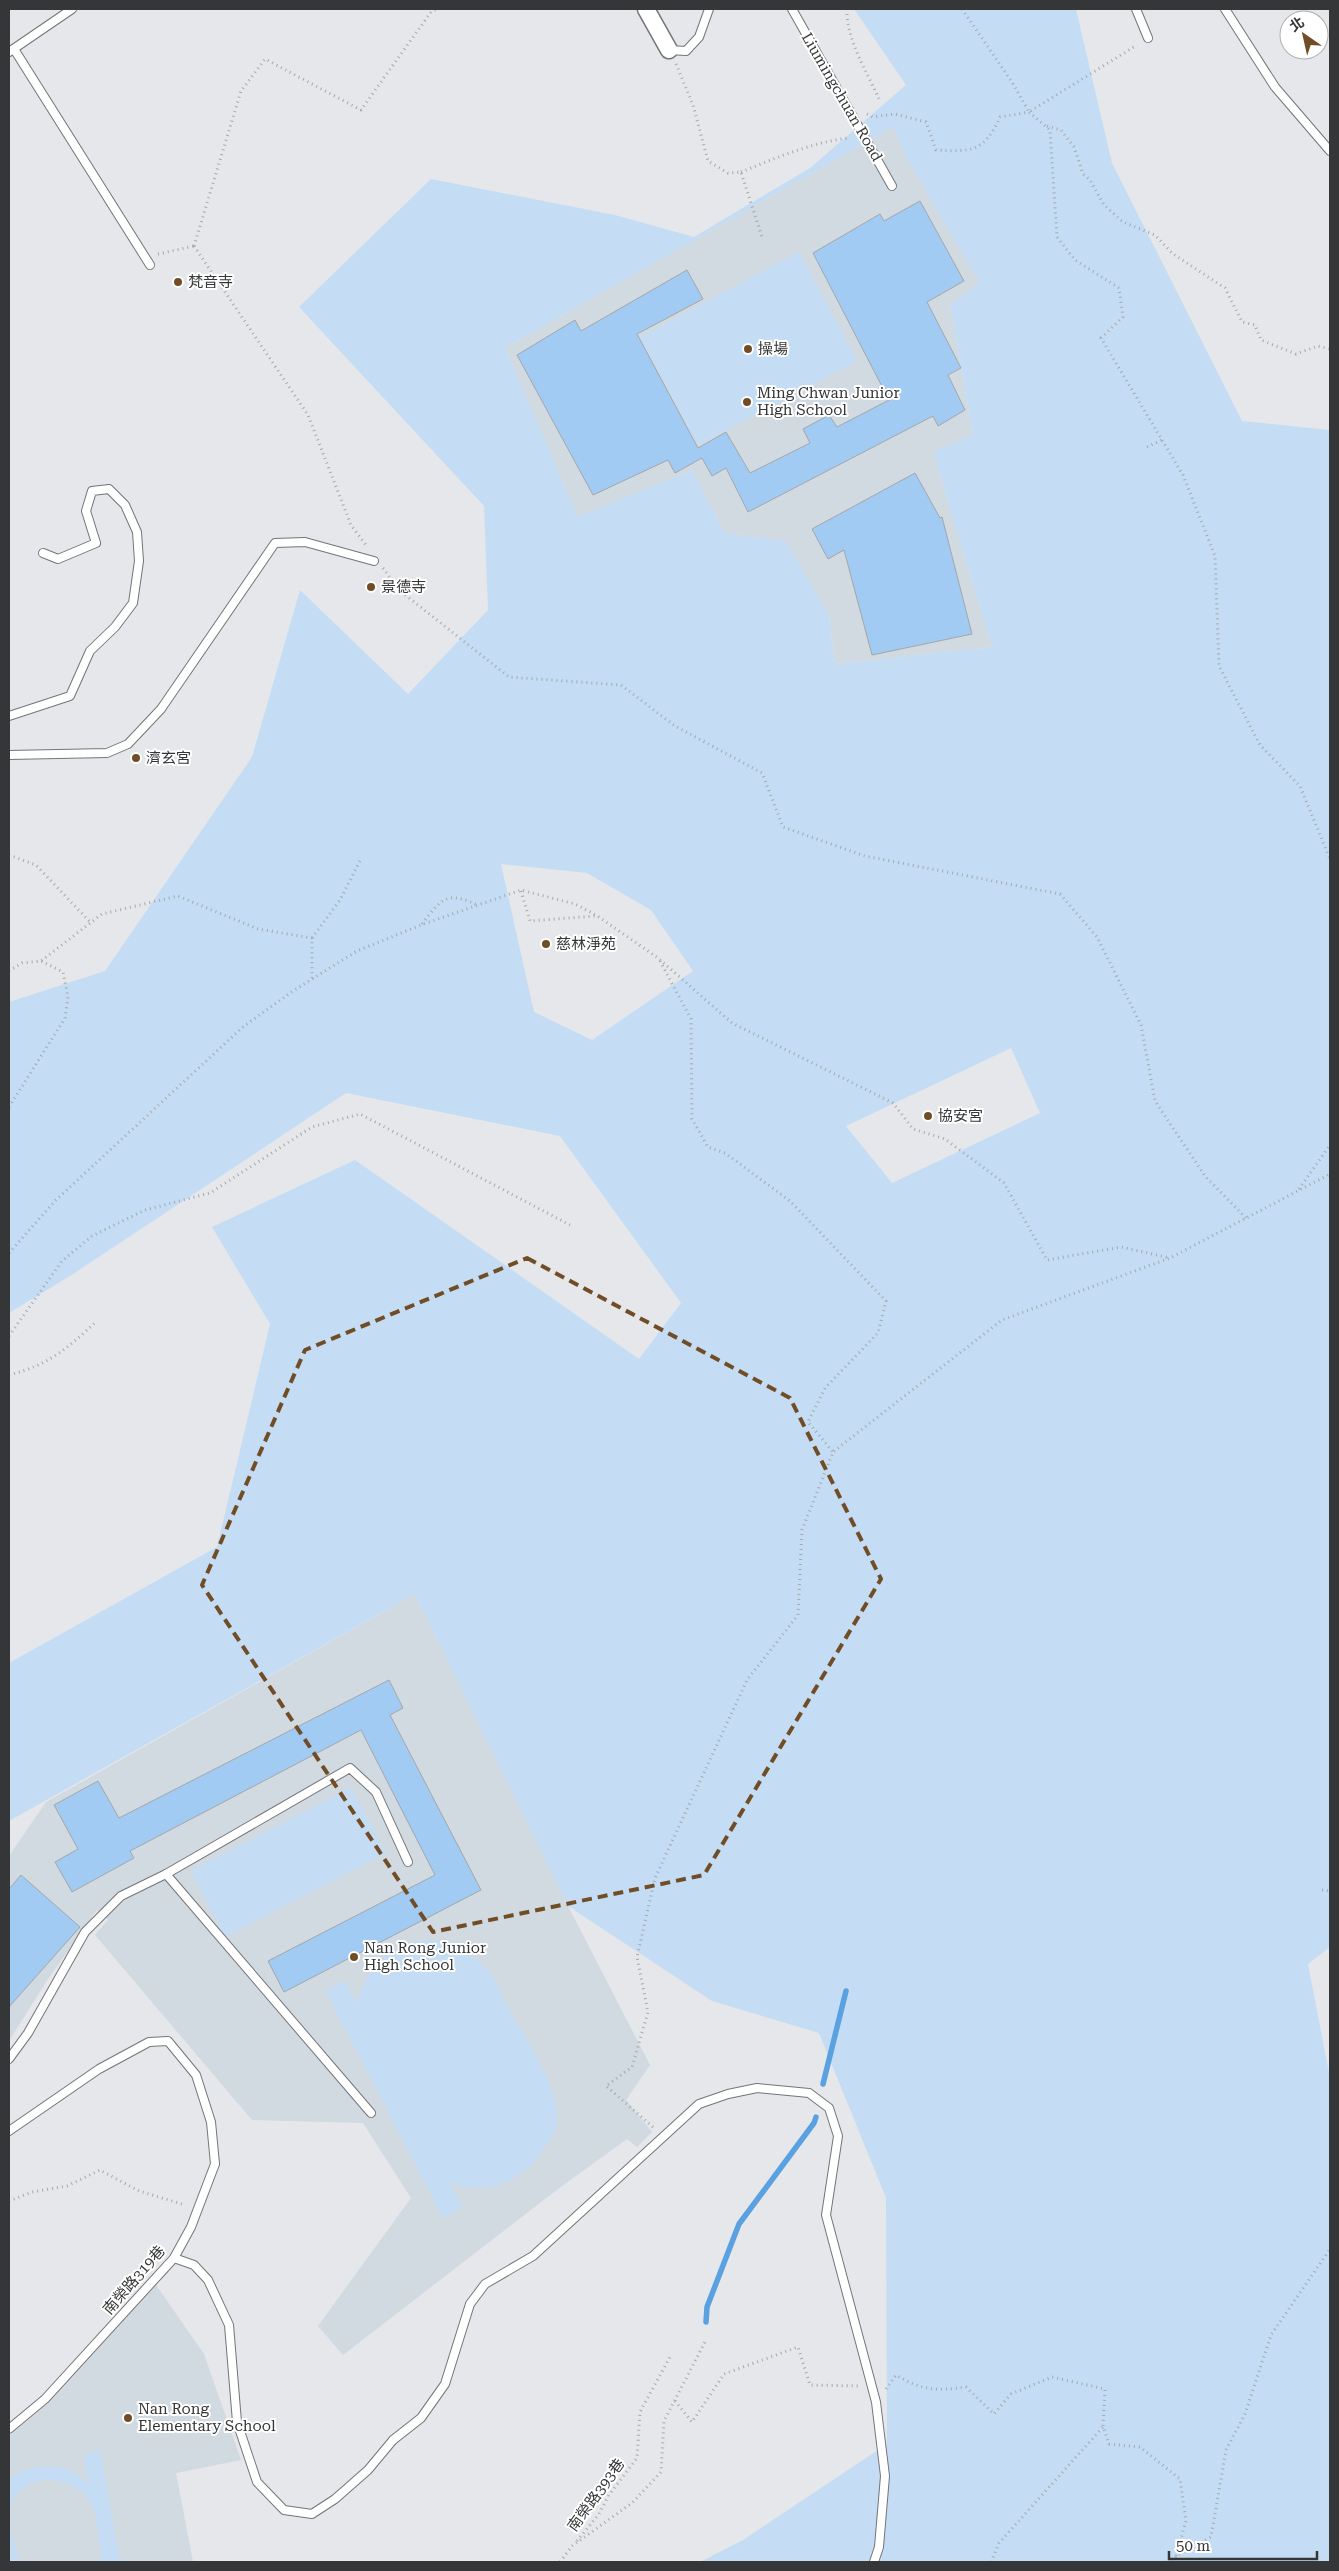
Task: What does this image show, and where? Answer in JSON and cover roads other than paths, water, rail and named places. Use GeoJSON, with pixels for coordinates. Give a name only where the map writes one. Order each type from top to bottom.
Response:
{"type":"FeatureCollection","features":[{"type":"Feature","properties":{"kind":"street"},"geometry":{"type":"LineString","coordinates":[[646,9],[670,50]]}},
{"type":"Feature","properties":{"kind":"lane"},"geometry":{"type":"LineString","coordinates":[[72,9],[11,50],[150,266]]}},
{"type":"Feature","properties":{"kind":"lane"},"geometry":{"type":"LineString","coordinates":[[670,50],[686,50],[699,38],[709,9]]}},
{"type":"Feature","properties":{"kind":"lane","name":"Liumingchuan Road"},"geometry":{"type":"LineString","coordinates":[[792,9],[892,186]]}},
{"type":"Feature","properties":{"kind":"lane"},"geometry":{"type":"LineString","coordinates":[[1136,9],[1148,38]]}},
{"type":"Feature","properties":{"kind":"lane"},"geometry":{"type":"LineString","coordinates":[[1225,9],[1275,87],[1330,151]]}},
{"type":"Feature","properties":{"kind":"lane"},"geometry":{"type":"LineString","coordinates":[[9,716],[70,696],[90,651],[115,627],[133,603],[139,561],[137,532],[124,504],[109,489],[92,491],[86,511],[96,544],[58,559],[43,553]]}},
{"type":"Feature","properties":{"kind":"lane"},"geometry":{"type":"LineString","coordinates":[[9,755],[107,753],[128,744],[161,709],[275,543],[305,542],[376,561]]}},
{"type":"Feature","properties":{"kind":"lane"},"geometry":{"type":"LineString","coordinates":[[9,2059],[28,2033],[85,1932],[121,1896],[166,1874],[350,1768],[376,1792],[408,1862]]}},
{"type":"Feature","properties":{"kind":"lane"},"geometry":{"type":"LineString","coordinates":[[166,1874],[371,2113]]}},
{"type":"Feature","properties":{"kind":"lane","name":"南榮路319巷"},"geometry":{"type":"LineString","coordinates":[[9,2131],[99,2069],[149,2042],[168,2041],[196,2075],[211,2122],[215,2164],[191,2227],[174,2258],[45,2399],[9,2429]]}},
{"type":"Feature","properties":{"kind":"lane"},"geometry":{"type":"LineString","coordinates":[[174,2258],[194,2265],[208,2280],[229,2325],[237,2422],[257,2482],[284,2510],[312,2514],[349,2487],[368,2470],[393,2440],[422,2418],[446,2384],[470,2304],[485,2284],[533,2256],[699,2104],[728,2094],[757,2088],[809,2093],[829,2108],[838,2136],[826,2216],[876,2402],[885,2476],[879,2547],[874,2562]]}},
{"type":"Feature","properties":{"kind":"waterway"},"geometry":{"type":"LineString","coordinates":[[823,2084],[846,1991]]}},
{"type":"Feature","properties":{"kind":"waterway"},"geometry":{"type":"LineString","coordinates":[[706,2322],[707,2307],[739,2224],[814,2123],[816,2117]]}},
{"type":"Feature","properties":{"kind":"place","name":"梵音寺"},"geometry":{"type":"Point","coordinates":[178,282]}},
{"type":"Feature","properties":{"kind":"place","name":"操場"},"geometry":{"type":"Point","coordinates":[748,349]}},
{"type":"Feature","properties":{"kind":"place","name":"Ming Chwan Junior High School"},"geometry":{"type":"Point","coordinates":[747,402]}},
{"type":"Feature","properties":{"kind":"place","name":"景德寺"},"geometry":{"type":"Point","coordinates":[371,587]}},
{"type":"Feature","properties":{"kind":"place","name":"濟玄宮"},"geometry":{"type":"Point","coordinates":[136,758]}},
{"type":"Feature","properties":{"kind":"place","name":"慈林淨苑"},"geometry":{"type":"Point","coordinates":[546,944]}},
{"type":"Feature","properties":{"kind":"place","name":"協安宮"},"geometry":{"type":"Point","coordinates":[928,1116]}},
{"type":"Feature","properties":{"kind":"place","name":"Nan Rong Junior High School"},"geometry":{"type":"Point","coordinates":[354,1957]}},
{"type":"Feature","properties":{"kind":"place","name":"Nan Rong Elementary School"},"geometry":{"type":"Point","coordinates":[128,2418]}}]}
